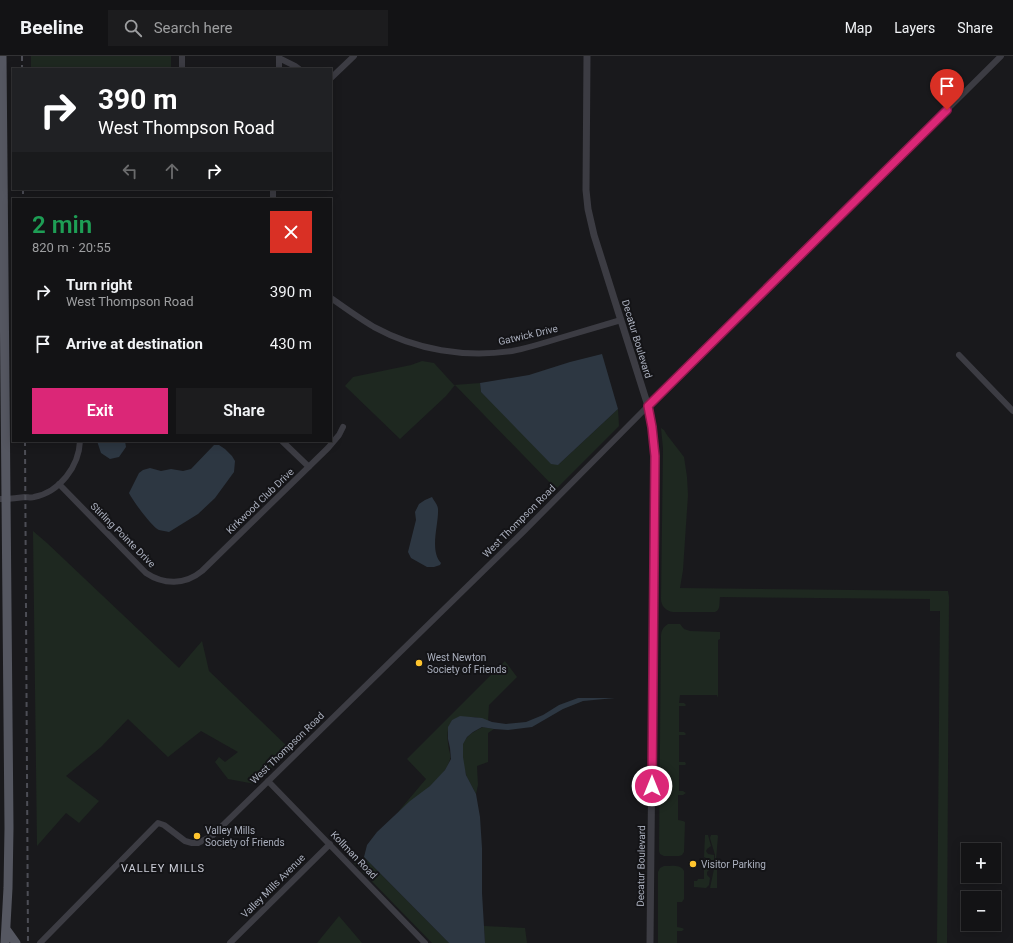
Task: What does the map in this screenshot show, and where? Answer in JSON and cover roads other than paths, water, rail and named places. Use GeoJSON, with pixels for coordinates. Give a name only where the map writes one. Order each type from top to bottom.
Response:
{"type":"FeatureCollection","features":[{"type":"Feature","properties":{"kind":"main road"},"geometry":{"type":"LineString","coordinates":[[2,56],[3,499],[9,828],[5,943]]}},
{"type":"Feature","properties":{"kind":"main road"},"geometry":{"type":"LineString","coordinates":[[6,929],[16,943]]}},
{"type":"Feature","properties":{"kind":"street"},"geometry":{"type":"LineString","coordinates":[[182,56],[182,68]]}},
{"type":"Feature","properties":{"kind":"street"},"geometry":{"type":"LineString","coordinates":[[332,77],[354,56]]}},
{"type":"Feature","properties":{"kind":"street","name":"Decatur Boulevard"},"geometry":{"type":"LineString","coordinates":[[587,56],[585,178],[588,209],[592,227],[648,406],[655,456],[650,943]]}},
{"type":"Feature","properties":{"kind":"street","name":"West Thompson Road"},"geometry":{"type":"LineString","coordinates":[[40,943],[158,823],[164,825],[185,841],[192,843],[198,843],[212,836],[523,532],[1001,56]]}},
{"type":"Feature","properties":{"kind":"street"},"geometry":{"type":"LineString","coordinates":[[279,68],[279,57],[298,68]]}},
{"type":"Feature","properties":{"kind":"street","name":"Gatwick Drive"},"geometry":{"type":"LineString","coordinates":[[332,299],[368,323],[400,339],[426,347],[474,354],[499,353],[521,349],[621,320]]}},
{"type":"Feature","properties":{"kind":"street"},"geometry":{"type":"LineString","coordinates":[[959,355],[1013,411]]}},
{"type":"Feature","properties":{"kind":"street","name":"Kirkwood Club Drive"},"geometry":{"type":"LineString","coordinates":[[183,581],[202,571],[335,440],[343,427]]}},
{"type":"Feature","properties":{"kind":"street"},"geometry":{"type":"LineString","coordinates":[[3,499],[38,496],[59,484],[68,475],[74,465],[80,442]]}},
{"type":"Feature","properties":{"kind":"street"},"geometry":{"type":"LineString","coordinates":[[283,442],[308,467]]}},
{"type":"Feature","properties":{"kind":"street","name":"Stirling Pointe Drive"},"geometry":{"type":"LineString","coordinates":[[59,484],[146,573],[162,581],[183,581]]}},
{"type":"Feature","properties":{"kind":"street","name":"Kollman Road"},"geometry":{"type":"LineString","coordinates":[[268,781],[425,943]]}},
{"type":"Feature","properties":{"kind":"street","name":"Valley Mills Avenue"},"geometry":{"type":"LineString","coordinates":[[230,943],[330,844]]}},
{"type":"Feature","properties":{"kind":"water"},"geometry":{"type":"Polygon","coordinates":[[[602,354],[618,409],[558,465],[551,464],[481,392],[480,383],[529,375],[602,354]]]}},
{"type":"Feature","properties":{"kind":"water"},"geometry":{"type":"Polygon","coordinates":[[[97,442],[125,442],[126,447],[119,457],[110,459],[101,453],[97,442]]]}},
{"type":"Feature","properties":{"kind":"water"},"geometry":{"type":"Polygon","coordinates":[[[214,445],[219,445],[232,456],[235,461],[234,472],[215,498],[198,514],[169,532],[156,528],[147,519],[129,493],[139,473],[150,468],[161,471],[171,469],[183,471],[191,469],[214,445]]]}},
{"type":"Feature","properties":{"kind":"water"},"geometry":{"type":"Polygon","coordinates":[[[432,497],[438,508],[435,544],[437,558],[441,563],[440,565],[434,567],[427,567],[411,558],[408,552],[416,520],[415,512],[419,504],[432,497]]]}},
{"type":"Feature","properties":{"kind":"water"},"geometry":{"type":"Polygon","coordinates":[[[578,698],[615,698],[583,701],[563,709],[532,727],[508,730],[482,727],[467,737],[463,744],[463,757],[466,775],[476,794],[480,817],[485,943],[449,943],[364,857],[367,845],[377,832],[410,801],[430,786],[445,770],[451,759],[448,727],[452,720],[460,716],[482,718],[492,722],[506,724],[526,722],[543,715],[559,705],[578,698]]]}},
{"type":"Feature","properties":{"kind":"railway"},"geometry":{"type":"LineString","coordinates":[[22,56],[22,68]]}},
{"type":"Feature","properties":{"kind":"railway"},"geometry":{"type":"LineString","coordinates":[[23,190],[23,198]]}},
{"type":"Feature","properties":{"kind":"railway"},"geometry":{"type":"LineString","coordinates":[[25,442],[28,943]]}},
{"type":"Feature","properties":{"kind":"place","name":"West Newton Society of Friends"},"geometry":{"type":"Point","coordinates":[419,663]}},
{"type":"Feature","properties":{"kind":"place","name":"Valley Mills Society of Friends"},"geometry":{"type":"Point","coordinates":[197,836]}},
{"type":"Feature","properties":{"kind":"place","name":"Visitor Parking"},"geometry":{"type":"Point","coordinates":[693,864]}},
{"type":"Feature","properties":{"kind":"district","name":"VALLEY MILLS"},"geometry":{"type":"Point","coordinates":[163,868]}}]}
